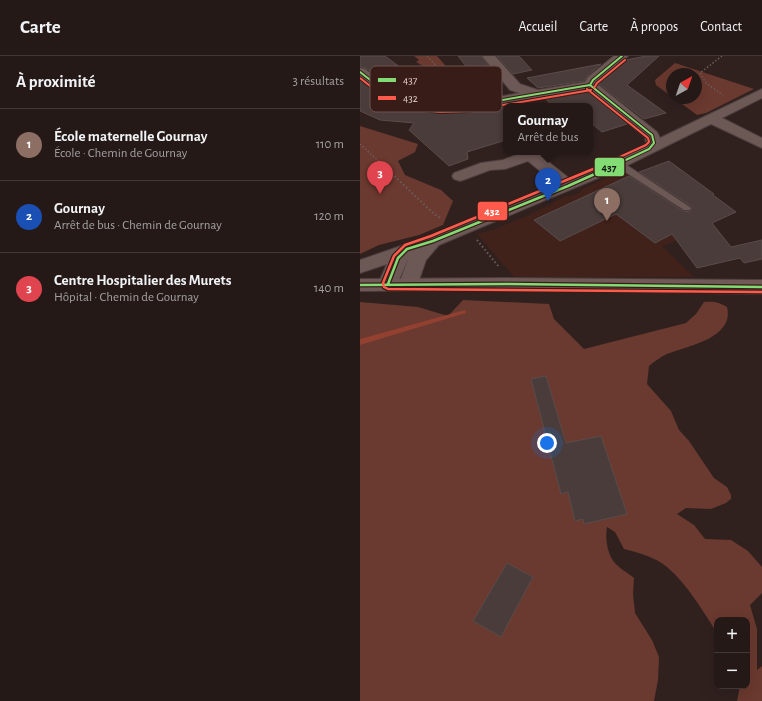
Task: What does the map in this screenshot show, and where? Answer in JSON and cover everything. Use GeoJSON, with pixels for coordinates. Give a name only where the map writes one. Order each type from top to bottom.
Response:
{"type":"FeatureCollection","features":[{"type":"Feature","properties":{"kind":"main road"},"geometry":{"type":"LineString","coordinates":[[360,285],[506,284],[762,287]]}},
{"type":"Feature","properties":{"kind":"street"},"geometry":{"type":"LineString","coordinates":[[488,56],[497,66]]}},
{"type":"Feature","properties":{"kind":"street"},"geometry":{"type":"LineString","coordinates":[[590,85],[593,80],[622,56]]}},
{"type":"Feature","properties":{"kind":"street"},"geometry":{"type":"LineString","coordinates":[[360,72],[370,80]]}},
{"type":"Feature","properties":{"kind":"street"},"geometry":{"type":"LineString","coordinates":[[502,72],[515,87],[538,94]]}},
{"type":"Feature","properties":{"kind":"street"},"geometry":{"type":"LineString","coordinates":[[502,100],[590,85],[646,130],[654,140],[654,143],[649,149]]}},
{"type":"Feature","properties":{"kind":"street"},"geometry":{"type":"LineString","coordinates":[[360,267],[406,249],[433,241],[568,186],[618,164],[762,93]]}},
{"type":"Feature","properties":{"kind":"street"},"geometry":{"type":"LineString","coordinates":[[710,118],[762,144]]}},
{"type":"Feature","properties":{"kind":"street"},"geometry":{"type":"LineString","coordinates":[[646,130],[669,134],[679,133]]}},
{"type":"Feature","properties":{"kind":"street"},"geometry":{"type":"LineString","coordinates":[[460,176],[487,166],[505,164],[531,155]]}},
{"type":"Feature","properties":{"kind":"street"},"geometry":{"type":"LineString","coordinates":[[535,155],[568,186]]}},
{"type":"Feature","properties":{"kind":"street"},"geometry":{"type":"LineString","coordinates":[[409,284],[415,260],[422,250],[433,241]]}},
{"type":"Feature","properties":{"kind":"street"},"geometry":{"type":"LineString","coordinates":[[388,284],[398,258],[406,249]]}},
{"type":"Feature","properties":{"kind":"lane"},"geometry":{"type":"LineString","coordinates":[[618,164],[687,208]]}},
{"type":"Feature","properties":{"kind":"path"},"geometry":{"type":"LineString","coordinates":[[427,56],[436,66]]}},
{"type":"Feature","properties":{"kind":"path"},"geometry":{"type":"LineString","coordinates":[[722,56],[700,73],[701,78],[707,85],[736,105]]}},
{"type":"Feature","properties":{"kind":"path"},"geometry":{"type":"LineString","coordinates":[[360,144],[434,214],[451,225],[462,229],[504,274],[506,284]]}},
{"type":"Feature","properties":{"kind":"shaded area"},"geometry":{"type":"Polygon","coordinates":[[[414,56],[437,56],[446,66],[423,66],[416,62],[419,60],[414,56]]]}},
{"type":"Feature","properties":{"kind":"shaded area"},"geometry":{"type":"Polygon","coordinates":[[[675,63],[690,68],[669,68],[675,63]]]}},
{"type":"Feature","properties":{"kind":"shaded area"},"geometry":{"type":"Polygon","coordinates":[[[666,71],[666,92],[656,85],[655,80],[666,71]]]}},
{"type":"Feature","properties":{"kind":"shaded area"},"geometry":{"type":"Polygon","coordinates":[[[702,72],[754,89],[706,113],[697,115],[682,104],[702,104],[702,72]]]}},
{"type":"Feature","properties":{"kind":"shaded area"},"geometry":{"type":"Polygon","coordinates":[[[360,126],[418,144],[415,152],[398,161],[405,175],[441,190],[453,201],[443,225],[419,235],[379,245],[360,254],[360,126]]]}},
{"type":"Feature","properties":{"kind":"shaded area"},"geometry":{"type":"Polygon","coordinates":[[[622,171],[710,228],[662,246],[694,277],[514,277],[477,234],[493,230],[531,214],[566,196],[571,196],[581,192],[582,189],[622,171]]]}},
{"type":"Feature","properties":{"kind":"shaded area"},"geometry":{"type":"Polygon","coordinates":[[[463,300],[549,304],[554,319],[584,349],[686,323],[696,314],[704,302],[716,302],[727,307],[728,318],[724,326],[717,333],[697,344],[667,354],[657,360],[649,366],[647,384],[671,411],[679,430],[689,441],[714,478],[727,487],[731,495],[731,499],[726,503],[711,509],[686,508],[677,514],[694,525],[705,539],[731,540],[748,551],[762,567],[762,593],[750,605],[757,629],[757,670],[762,666],[762,701],[737,701],[739,689],[750,689],[750,617],[714,617],[714,628],[694,598],[675,574],[667,567],[647,556],[624,549],[615,532],[607,527],[606,541],[608,550],[616,564],[634,578],[633,594],[635,613],[652,640],[659,657],[658,680],[654,701],[360,701],[360,302],[418,307],[448,316],[463,300]]]}},
{"type":"Feature","properties":{"kind":"shaded area"},"geometry":{"type":"Polygon","coordinates":[[[465,310],[466,313],[360,345],[360,339],[465,310]]]}},
{"type":"Feature","properties":{"kind":"building"},"geometry":{"type":"Polygon","coordinates":[[[360,56],[385,56],[398,66],[370,66],[370,71],[366,68],[360,67],[360,56]]]}},
{"type":"Feature","properties":{"kind":"building"},"geometry":{"type":"Polygon","coordinates":[[[458,56],[481,56],[489,66],[466,66],[458,56]]]}},
{"type":"Feature","properties":{"kind":"building"},"geometry":{"type":"Polygon","coordinates":[[[497,56],[519,56],[532,70],[513,74],[497,56]]]}},
{"type":"Feature","properties":{"kind":"building"},"geometry":{"type":"Polygon","coordinates":[[[646,56],[659,56],[627,85],[666,113],[644,119],[599,84],[626,60],[646,56]]]}},
{"type":"Feature","properties":{"kind":"building"},"geometry":{"type":"Polygon","coordinates":[[[601,64],[587,76],[584,81],[538,88],[527,78],[601,64]]]}},
{"type":"Feature","properties":{"kind":"building"},"geometry":{"type":"Polygon","coordinates":[[[360,80],[370,88],[370,112],[502,112],[503,106],[503,141],[467,152],[468,159],[449,166],[409,130],[414,123],[380,120],[360,111],[360,80]]]}},
{"type":"Feature","properties":{"kind":"building"},"geometry":{"type":"Polygon","coordinates":[[[587,91],[627,124],[602,132],[593,124],[593,103],[549,103],[545,98],[587,91]]]}},
{"type":"Feature","properties":{"kind":"building"},"geometry":{"type":"Polygon","coordinates":[[[669,161],[736,212],[712,223],[731,247],[762,240],[762,259],[744,263],[740,258],[697,268],[672,234],[655,243],[616,214],[560,241],[534,220],[629,176],[683,211],[690,212],[692,207],[639,172],[669,161]]]}},
{"type":"Feature","properties":{"kind":"building"},"geometry":{"type":"Polygon","coordinates":[[[546,376],[566,443],[601,436],[627,514],[584,524],[583,519],[575,521],[568,492],[561,494],[531,379],[546,376]]]}},
{"type":"Feature","properties":{"kind":"building"},"geometry":{"type":"Polygon","coordinates":[[[507,563],[533,577],[501,637],[473,621],[507,563]]]}},
{"type":"Feature","properties":{"kind":"transit line","name":"437"},"geometry":{"type":"LineString","coordinates":[[590,85],[593,80],[622,56]]}},
{"type":"Feature","properties":{"kind":"transit line","name":"432"},"geometry":{"type":"LineString","coordinates":[[594,88],[597,83],[625,60]]}},
{"type":"Feature","properties":{"kind":"transit line","name":"437"},"geometry":{"type":"LineString","coordinates":[[360,72],[370,80]]}},
{"type":"Feature","properties":{"kind":"transit line","name":"432"},"geometry":{"type":"LineString","coordinates":[[360,78],[370,86]]}},
{"type":"Feature","properties":{"kind":"transit line","name":"437"},"geometry":{"type":"LineString","coordinates":[[502,100],[590,85]]}},
{"type":"Feature","properties":{"kind":"transit line","name":"437"},"geometry":{"type":"LineString","coordinates":[[388,284],[398,258],[407,249],[433,241],[568,186],[649,149],[654,143],[652,135],[590,85]]}},
{"type":"Feature","properties":{"kind":"transit line","name":"432"},"geometry":{"type":"LineString","coordinates":[[587,89],[648,138],[649,142],[646,145],[566,181],[431,236],[405,245],[394,256],[383,283],[384,287],[388,289],[762,292]]}},
{"type":"Feature","properties":{"kind":"transit line","name":"432"},"geometry":{"type":"LineString","coordinates":[[515,103],[591,90]]}},
{"type":"Feature","properties":{"kind":"transit line","name":"437"},"geometry":{"type":"LineString","coordinates":[[360,285],[506,284],[762,287]]}},
{"type":"Feature","properties":{"kind":"place","name":"Centre Hospitalier des Murets"},"geometry":{"type":"Point","coordinates":[380,194]}},
{"type":"Feature","properties":{"kind":"place","name":"Gournay"},"geometry":{"type":"Point","coordinates":[548,201]}},
{"type":"Feature","properties":{"kind":"place","name":"École maternelle Gournay"},"geometry":{"type":"Point","coordinates":[607,221]}}]}
